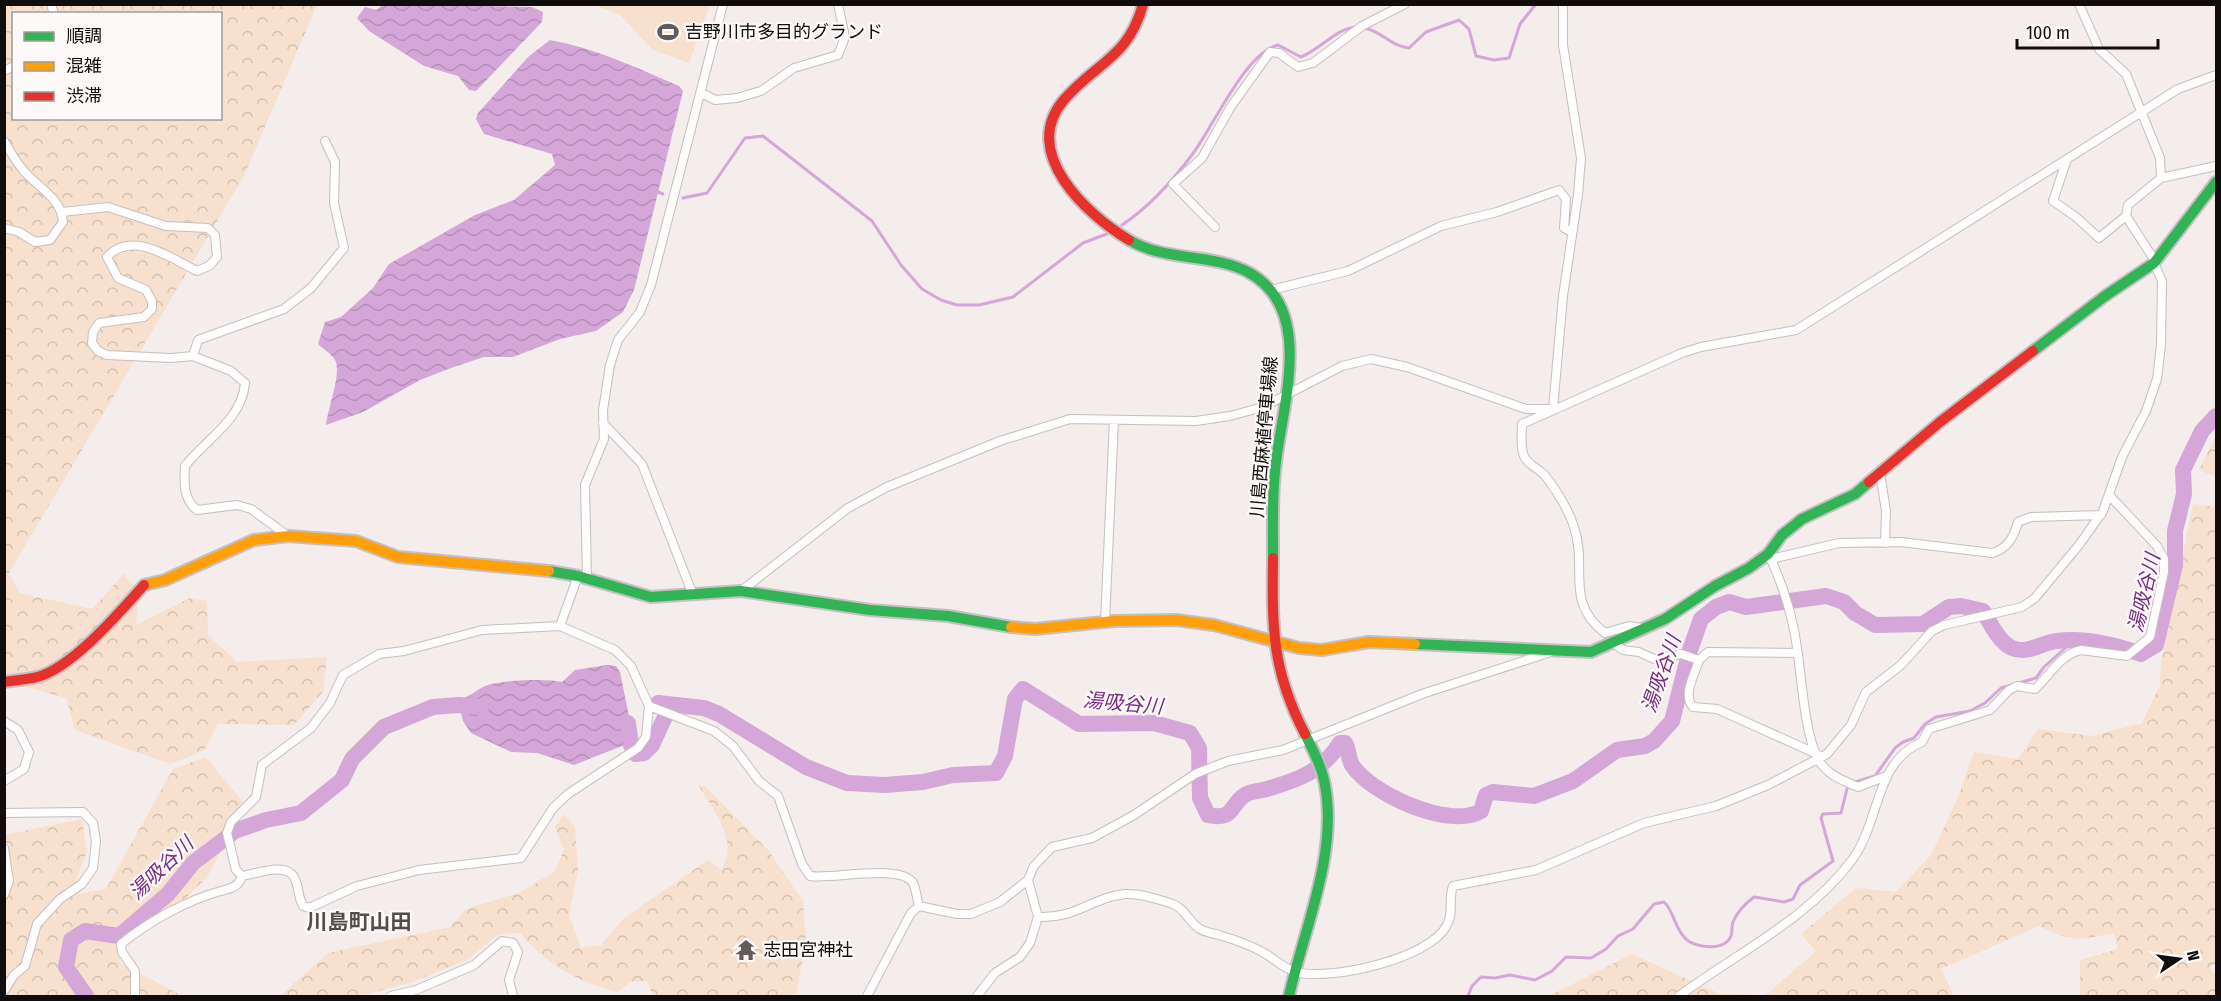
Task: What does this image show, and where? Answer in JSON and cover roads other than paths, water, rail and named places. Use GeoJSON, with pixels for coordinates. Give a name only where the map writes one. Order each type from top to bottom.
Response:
{"type":"FeatureCollection","features":[{"type":"Feature","properties":{"kind":"street"},"geometry":{"type":"LineString","coordinates":[[560,626],[583,577],[585,485],[604,439],[605,394],[618,340],[640,312],[651,285],[723,4]]}},
{"type":"Feature","properties":{"kind":"street"},"geometry":{"type":"LineString","coordinates":[[702,93],[715,100],[737,98],[761,91],[794,68],[838,55],[845,38],[838,4]]}},
{"type":"Feature","properties":{"kind":"street","name":"川島西麻植停車場線"},"geometry":{"type":"LineString","coordinates":[[1143,4],[1136,26],[1124,46],[1077,85],[1058,107],[1050,135],[1055,166],[1072,192],[1101,219],[1133,242],[1162,254],[1232,265],[1255,276],[1271,290],[1281,306],[1287,327],[1289,377],[1274,488],[1273,639],[1283,687],[1310,739],[1324,776],[1327,804],[1326,831],[1289,996]]}},
{"type":"Feature","properties":{"kind":"street"},"geometry":{"type":"LineString","coordinates":[[1215,227],[1173,184],[1202,158],[1230,108],[1270,52],[1279,53],[1298,67],[1313,63],[1359,29],[1405,4]]}},
{"type":"Feature","properties":{"kind":"street"},"geometry":{"type":"LineString","coordinates":[[1553,409],[1563,296],[1581,158],[1563,45],[1563,4]]}},
{"type":"Feature","properties":{"kind":"street"},"geometry":{"type":"LineString","coordinates":[[2079,4],[2099,50],[2126,74],[2160,158],[2161,178]]}},
{"type":"Feature","properties":{"kind":"street"},"geometry":{"type":"LineString","coordinates":[[1642,628],[1629,626],[1605,633],[1591,622],[1579,593],[1579,557],[1574,526],[1546,476],[1527,462],[1522,453],[1522,424],[1701,347],[1796,330],[2178,89],[2217,75]]}},
{"type":"Feature","properties":{"kind":"street"},"geometry":{"type":"LineString","coordinates":[[4,141],[22,170],[54,199],[62,212],[63,222],[50,240],[35,242],[19,231],[4,228]]}},
{"type":"Feature","properties":{"kind":"street"},"geometry":{"type":"LineString","coordinates":[[193,356],[198,340],[284,309],[311,288],[344,248],[334,202],[335,162],[326,141]]}},
{"type":"Feature","properties":{"kind":"street"},"geometry":{"type":"LineString","coordinates":[[2067,159],[2053,201],[2099,238],[2126,216],[2128,205],[2161,178],[2217,166]]}},
{"type":"Feature","properties":{"kind":"street"},"geometry":{"type":"LineString","coordinates":[[1770,557],[1782,535],[1802,519],[1855,494],[1940,422],[2105,296],[2155,262],[2217,182]]}},
{"type":"Feature","properties":{"kind":"street"},"geometry":{"type":"LineString","coordinates":[[1271,290],[1348,270],[1441,226],[1497,212],[1558,190],[1566,199],[1564,228],[1572,232]]}},
{"type":"Feature","properties":{"kind":"street"},"geometry":{"type":"LineString","coordinates":[[62,212],[108,207],[166,226],[208,228],[215,235],[217,257],[209,266],[197,271],[153,249],[133,246],[114,250],[107,257],[110,266],[118,278],[146,290],[152,301],[152,309],[144,317],[99,323],[93,332],[92,343],[98,351],[107,355],[160,358],[193,356],[231,371],[245,383],[243,397],[233,415],[185,466],[184,485],[188,503],[197,510],[237,506],[251,509],[288,536]]}},
{"type":"Feature","properties":{"kind":"street"},"geometry":{"type":"LineString","coordinates":[[1038,917],[1054,918],[1076,913],[1110,898],[1127,894],[1173,903],[1188,915],[1199,929],[1264,952],[1293,971],[1313,975],[1339,974],[1387,963],[1438,935],[1446,927],[1450,916],[1449,896],[1453,886],[1536,870],[1644,823],[1716,806],[1768,785],[1817,756],[1827,754],[1851,725],[1866,692],[1901,665],[1932,631],[1944,625],[2022,607],[2035,598],[2101,515],[2122,457],[2146,411],[2157,379],[2162,281],[2155,262],[2126,216]]}},
{"type":"Feature","properties":{"kind":"street"},"geometry":{"type":"LineString","coordinates":[[741,591],[848,508],[886,487],[1000,441],[1070,419],[1196,421],[1230,416],[1263,407],[1327,372],[1371,359],[1407,367],[1526,409],[1553,409]]}},
{"type":"Feature","properties":{"kind":"street"},"geometry":{"type":"LineString","coordinates":[[1105,622],[1114,420]]}},
{"type":"Feature","properties":{"kind":"street"},"geometry":{"type":"LineString","coordinates":[[603,423],[642,464],[693,595]]}},
{"type":"Feature","properties":{"kind":"street"},"geometry":{"type":"LineString","coordinates":[[1880,473],[1886,511],[1885,543]]}},
{"type":"Feature","properties":{"kind":"street"},"geometry":{"type":"LineString","coordinates":[[1679,996],[1788,921],[1837,878],[1866,838],[1884,777],[1906,749],[1922,742],[1929,729],[1989,710],[2009,690],[2017,687],[2035,689],[2049,672],[2073,651],[2127,656],[2150,637],[2164,572],[2164,559],[2157,546],[2110,495]]}},
{"type":"Feature","properties":{"kind":"street"},"geometry":{"type":"LineString","coordinates":[[4,682],[39,677],[70,658],[108,625],[145,584],[165,580],[254,540],[288,536],[356,541],[398,556],[534,568],[583,577],[651,597],[741,591],[870,610],[948,616],[1000,626],[1072,627],[1105,622],[1176,620],[1214,625],[1273,639],[1299,648],[1322,650],[1369,642],[1549,652],[1591,652],[1665,619],[1770,557],[1839,543],[1901,542],[1992,553],[2002,550],[2014,535],[2018,522],[2031,517],[2101,515]]}},
{"type":"Feature","properties":{"kind":"street"},"geometry":{"type":"LineString","coordinates":[[1770,557],[1789,605],[1802,689],[1817,756],[1833,777],[1858,787],[1884,777]]}},
{"type":"Feature","properties":{"kind":"street"},"geometry":{"type":"LineString","coordinates":[[135,996],[135,971],[122,952],[121,944],[199,897],[236,886],[242,876],[280,869],[289,871],[295,877],[303,906],[309,908],[357,886],[419,870],[521,858],[553,808],[568,794],[638,748],[646,737],[649,706],[631,666],[615,650],[560,626],[482,630],[404,651],[379,654],[343,675],[330,704],[311,728],[262,765],[256,797],[231,822],[227,833],[236,870],[242,876]]}},
{"type":"Feature","properties":{"kind":"street"},"geometry":{"type":"LineString","coordinates":[[1613,643],[1623,650],[1639,652],[1654,659],[1681,654],[1696,660]]}},
{"type":"Feature","properties":{"kind":"street"},"geometry":{"type":"LineString","coordinates":[[919,906],[957,914],[971,914],[1000,902],[1028,880],[1034,867],[1052,847],[1092,838],[1134,815],[1195,774],[1228,761],[1283,750],[1454,682],[1549,652]]}},
{"type":"Feature","properties":{"kind":"street"},"geometry":{"type":"LineString","coordinates":[[1798,653],[1708,652],[1696,660],[1688,702],[1693,707],[1717,709],[1817,756]]}},
{"type":"Feature","properties":{"kind":"street"},"geometry":{"type":"LineString","coordinates":[[649,706],[714,731],[732,746],[759,780],[778,796],[802,864],[810,876],[820,878],[860,873],[906,877],[913,882],[919,906]]}},
{"type":"Feature","properties":{"kind":"street"},"geometry":{"type":"LineString","coordinates":[[4,721],[18,730],[29,752],[24,769],[4,781]]}},
{"type":"Feature","properties":{"kind":"street"},"geometry":{"type":"LineString","coordinates":[[4,813],[84,812],[93,823],[96,841],[93,868],[82,884],[60,899],[37,924],[25,966],[14,975],[4,991]]}},
{"type":"Feature","properties":{"kind":"street"},"geometry":{"type":"LineString","coordinates":[[4,848],[9,881],[4,895]]}},
{"type":"Feature","properties":{"kind":"street"},"geometry":{"type":"LineString","coordinates":[[977,996],[995,973],[1020,957],[1030,943],[1038,917],[1028,880]]}},
{"type":"Feature","properties":{"kind":"street"},"geometry":{"type":"LineString","coordinates":[[867,996],[911,914],[919,906]]}},
{"type":"Feature","properties":{"kind":"street"},"geometry":{"type":"LineString","coordinates":[[391,996],[416,990],[474,965],[502,941],[513,943],[518,952],[509,980],[513,996]]}},
{"type":"Feature","properties":{"kind":"water"},"geometry":{"type":"Polygon","coordinates":[[[384,4],[532,7],[543,12],[542,22],[476,91],[469,90],[458,76],[424,66],[369,31],[357,18],[365,7],[376,10],[384,4]]]}},
{"type":"Feature","properties":{"kind":"water"},"geometry":{"type":"Polygon","coordinates":[[[550,40],[616,59],[679,86],[683,91],[634,290],[623,312],[596,331],[560,339],[513,357],[484,357],[451,368],[420,380],[363,412],[326,425],[337,366],[334,358],[318,344],[325,322],[341,317],[373,288],[389,264],[475,215],[514,200],[555,165],[552,154],[484,134],[476,119],[478,113],[528,57],[550,40]]]}},
{"type":"Feature","properties":{"kind":"water"},"geometry":{"type":"Polygon","coordinates":[[[607,665],[616,666],[620,672],[634,741],[626,747],[622,746],[574,765],[537,753],[511,752],[471,733],[463,721],[458,700],[483,687],[522,680],[562,682],[575,670],[607,665]]]}},
{"type":"Feature","properties":{"kind":"waterway"},"geometry":{"type":"LineString","coordinates":[[1364,28],[1402,47],[1409,48],[1426,32],[1459,20],[1469,29],[1476,56],[1494,60],[1509,58],[1520,24],[1536,4]]}},
{"type":"Feature","properties":{"kind":"waterway"},"geometry":{"type":"LineString","coordinates":[[1122,225],[1152,201],[1179,172],[1243,75],[1266,50],[1278,45],[1301,57],[1342,31],[1357,27]]}},
{"type":"Feature","properties":{"kind":"waterway"},"geometry":{"type":"LineString","coordinates":[[683,198],[707,193],[745,138],[763,136],[872,221],[901,265],[922,289],[941,300],[957,305],[979,305],[1013,297],[1083,243],[1112,232]]}},
{"type":"Feature","properties":{"kind":"waterway"},"geometry":{"type":"LineString","coordinates":[[658,192],[663,194]]}},
{"type":"Feature","properties":{"kind":"waterway","name":"湯吸谷川"},"geometry":{"type":"LineString","coordinates":[[658,703],[704,708],[719,714],[806,767],[847,783],[885,785],[923,782],[953,775],[996,773],[1005,756],[1015,699],[1023,689],[1079,724],[1154,723],[1190,733],[1199,748],[1200,798],[1208,815],[1223,816],[1247,794],[1278,786],[1309,773],[1326,761],[1340,743],[1345,743],[1352,765],[1376,787],[1412,806],[1450,816],[1467,816],[1481,811],[1486,795],[1493,792],[1534,796],[1573,781],[1617,750],[1645,746],[1654,741],[1672,721],[1690,650],[1701,619],[1716,607],[1729,602],[1746,607],[1826,596],[1844,602],[1855,613],[1875,625],[1923,624],[1949,607],[1961,606],[1983,611],[2003,641],[2018,650],[2051,642],[2078,640],[2111,645],[2141,654],[2156,645],[2175,565],[2175,531],[2184,494],[2183,470],[2202,431],[2216,416]]}},
{"type":"Feature","properties":{"kind":"waterway"},"geometry":{"type":"LineString","coordinates":[[1855,782],[1875,776],[1895,748],[1914,738],[1925,724],[1936,717],[1970,711],[1985,703],[2001,688],[2036,678],[2044,667],[2072,642]]}},
{"type":"Feature","properties":{"kind":"waterway","name":"湯吸谷川"},"geometry":{"type":"LineString","coordinates":[[86,996],[66,967],[71,940],[85,931],[119,936],[168,894],[193,863],[235,831],[266,820],[301,813],[342,780],[352,759],[384,727],[433,707],[459,705],[481,707]]}},
{"type":"Feature","properties":{"kind":"waterway"},"geometry":{"type":"LineString","coordinates":[[628,723],[631,745],[636,754],[644,753],[652,745],[670,706]]}},
{"type":"Feature","properties":{"kind":"waterway"},"geometry":{"type":"LineString","coordinates":[[1468,996],[1472,986],[1481,977],[1495,978],[1510,975],[1535,980],[1552,971],[1566,957],[1591,958],[1606,949],[1618,936],[1633,929],[1654,904],[1664,902],[1681,934],[1689,941],[1709,947],[1722,944],[1731,936],[1732,924],[1737,915],[1754,897],[1784,902],[1793,899],[1800,885],[1833,861],[1821,818],[1823,814],[1841,813],[1847,789]]}},
{"type":"Feature","properties":{"kind":"place","name":"吉野川市多目的グランド"},"geometry":{"type":"Point","coordinates":[668,32]}},
{"type":"Feature","properties":{"kind":"place","name":"志田宮神社"},"geometry":{"type":"Point","coordinates":[746,950]}},
{"type":"Feature","properties":{"kind":"district","name":"川島町山田"},"geometry":{"type":"Point","coordinates":[359,922]}}]}
